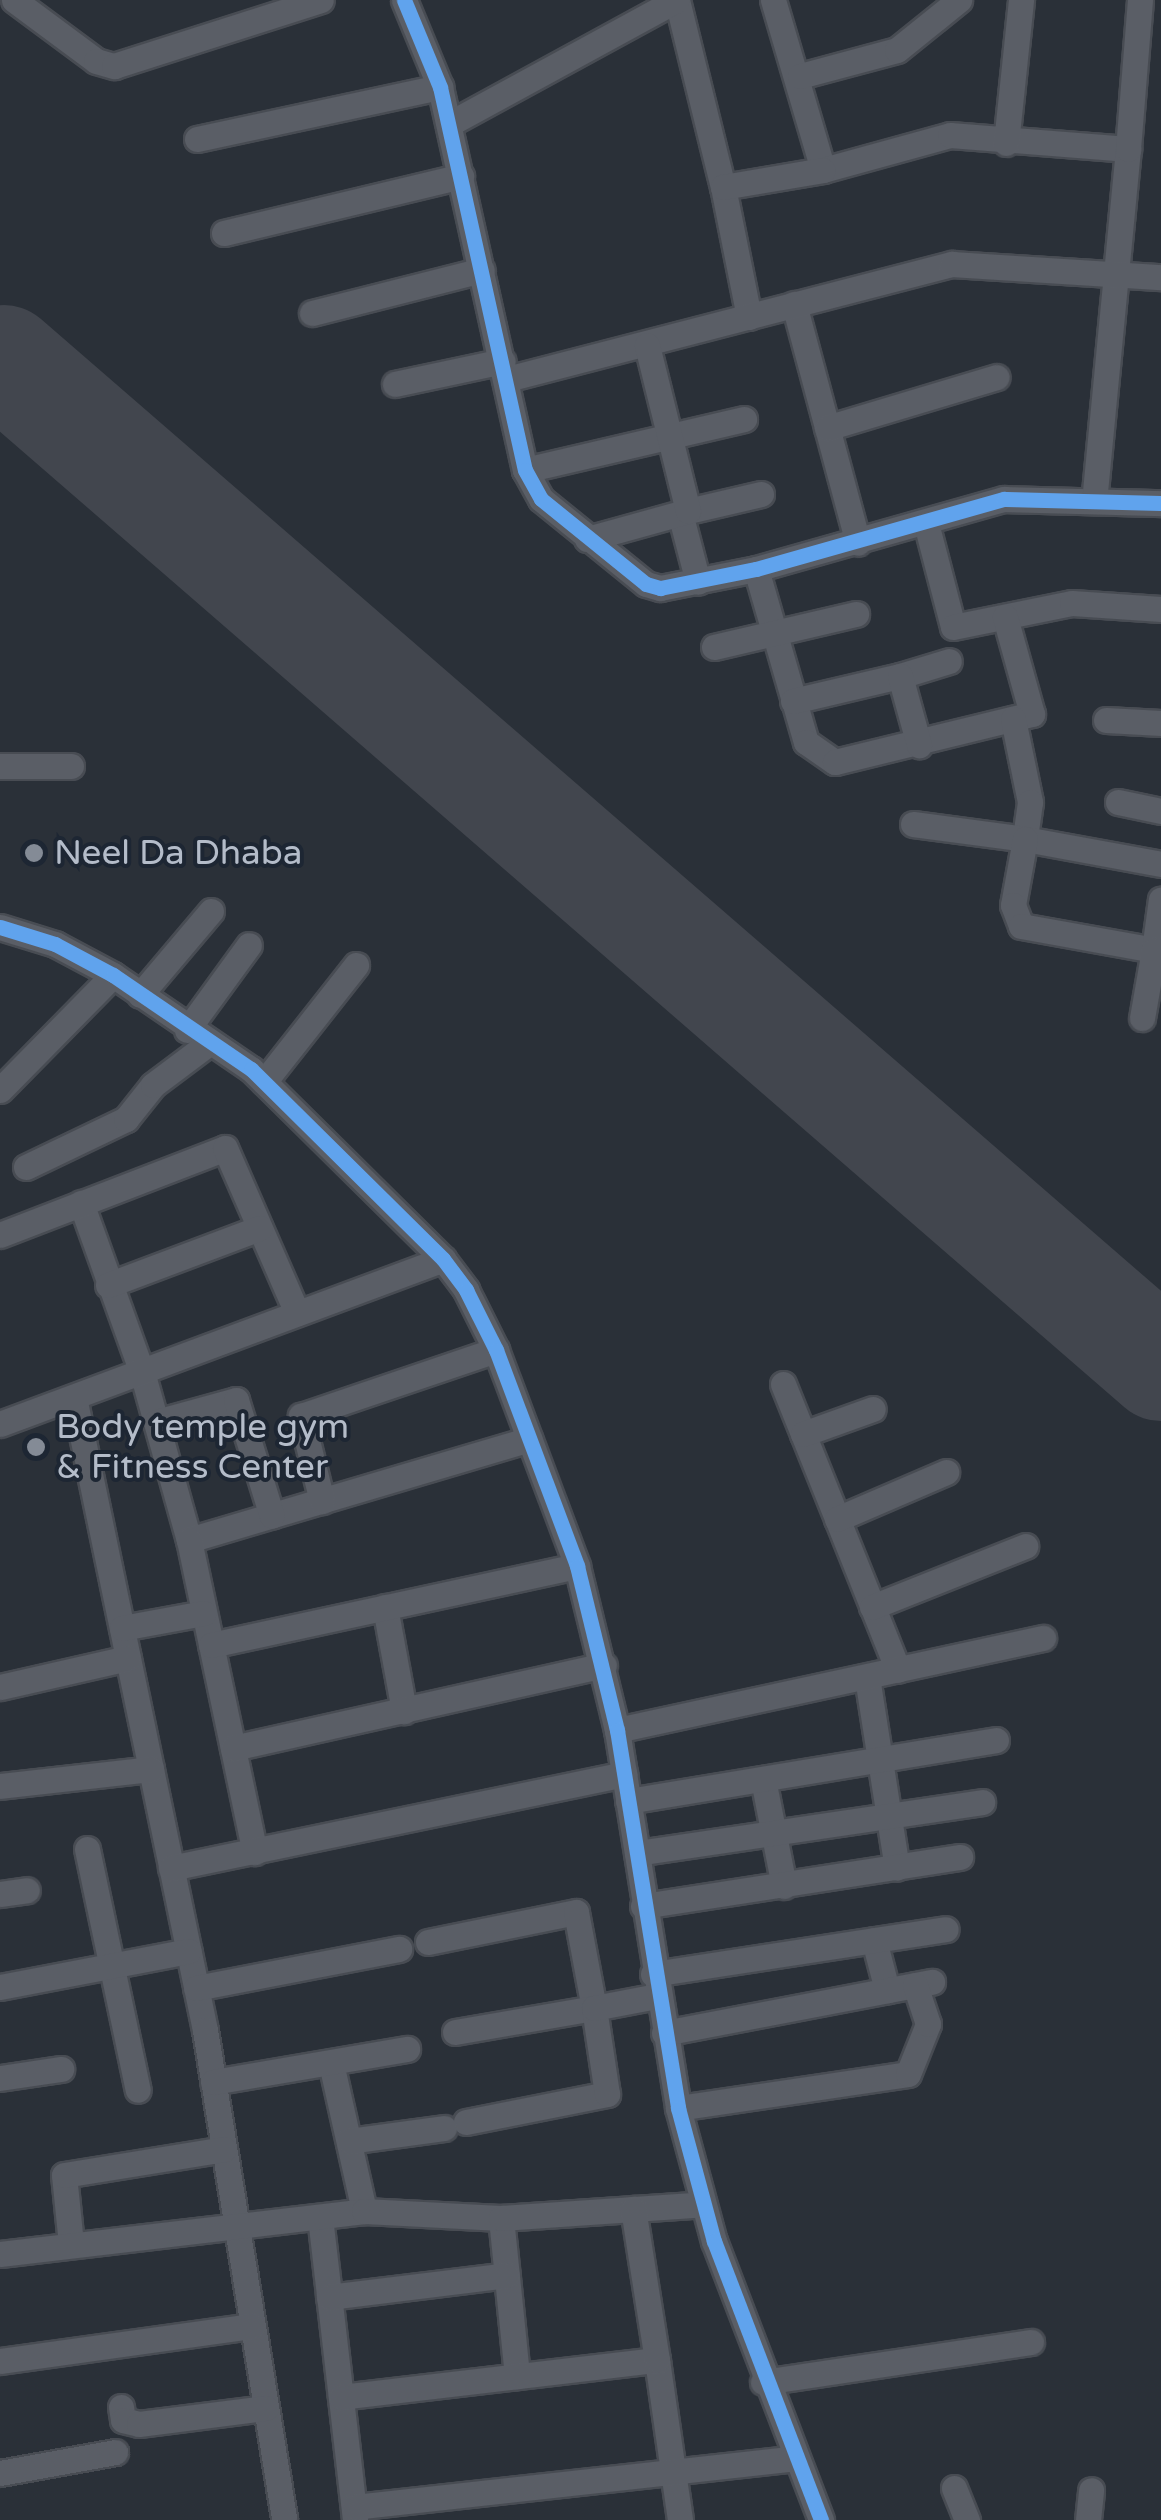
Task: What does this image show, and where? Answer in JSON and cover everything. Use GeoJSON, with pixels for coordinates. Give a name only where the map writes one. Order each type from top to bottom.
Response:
{"type":"FeatureCollection","features":[{"type":"Feature","properties":{"kind":"street"},"geometry":{"type":"LineString","coordinates":[[14,0],[96,60],[114,66],[321,0]]}},
{"type":"Feature","properties":{"kind":"street"},"geometry":{"type":"LineString","coordinates":[[404,0],[440,88],[450,124],[525,470],[541,499],[586,540],[646,584],[698,582],[756,569],[1004,499],[1161,503]]}},
{"type":"Feature","properties":{"kind":"street"},"geometry":{"type":"LineString","coordinates":[[450,124],[677,0],[723,187],[749,317]]}},
{"type":"Feature","properties":{"kind":"street"},"geometry":{"type":"LineString","coordinates":[[773,0],[800,76],[823,170]]}},
{"type":"Feature","properties":{"kind":"street"},"geometry":{"type":"LineString","coordinates":[[800,76],[897,50],[959,0]]}},
{"type":"Feature","properties":{"kind":"street"},"geometry":{"type":"LineString","coordinates":[[1006,143],[1021,0]]}},
{"type":"Feature","properties":{"kind":"street"},"geometry":{"type":"LineString","coordinates":[[1094,499],[1140,0]]}},
{"type":"Feature","properties":{"kind":"street"},"geometry":{"type":"LineString","coordinates":[[196,139],[440,88]]}},
{"type":"Feature","properties":{"kind":"street"},"geometry":{"type":"LineString","coordinates":[[723,187],[823,170],[934,137],[1128,149]]}},
{"type":"Feature","properties":{"kind":"street"},"geometry":{"type":"LineString","coordinates":[[224,233],[461,176]]}},
{"type":"Feature","properties":{"kind":"street"},"geometry":{"type":"LineString","coordinates":[[395,384],[647,345],[952,264],[1161,277]]}},
{"type":"Feature","properties":{"kind":"street"},"geometry":{"type":"LineString","coordinates":[[312,313],[482,270]]}},
{"type":"Feature","properties":{"kind":"street"},"geometry":{"type":"LineString","coordinates":[[794,304],[858,542]]}},
{"type":"Feature","properties":{"kind":"street"},"geometry":{"type":"LineString","coordinates":[[647,345],[698,582]]}},
{"type":"Feature","properties":{"kind":"street"},"geometry":{"type":"LineString","coordinates":[[827,428],[997,378]]}},
{"type":"Feature","properties":{"kind":"street"},"geometry":{"type":"LineString","coordinates":[[525,470],[744,419]]}},
{"type":"Feature","properties":{"kind":"street"},"geometry":{"type":"LineString","coordinates":[[586,540],[761,494]]}},
{"type":"Feature","properties":{"kind":"street"},"geometry":{"type":"LineString","coordinates":[[926,523],[953,627],[1072,603],[1161,609]]}},
{"type":"Feature","properties":{"kind":"street"},"geometry":{"type":"LineString","coordinates":[[756,569],[806,742],[835,762],[918,745],[1032,714],[1005,617]]}},
{"type":"Feature","properties":{"kind":"street"},"geometry":{"type":"LineString","coordinates":[[714,648],[856,614]]}},
{"type":"Feature","properties":{"kind":"street"},"geometry":{"type":"LineString","coordinates":[[794,700],[950,661]]}},
{"type":"Feature","properties":{"kind":"street"},"geometry":{"type":"LineString","coordinates":[[900,676],[918,745]]}},
{"type":"Feature","properties":{"kind":"street"},"geometry":{"type":"LineString","coordinates":[[1013,719],[1030,802],[1016,922],[1154,950]]}},
{"type":"Feature","properties":{"kind":"street"},"geometry":{"type":"LineString","coordinates":[[1106,720],[1161,722]]}},
{"type":"Feature","properties":{"kind":"street"},"geometry":{"type":"LineString","coordinates":[[0,766],[71,766]]}},
{"type":"Feature","properties":{"kind":"street"},"geometry":{"type":"LineString","coordinates":[[1118,802],[1161,810]]}},
{"type":"Feature","properties":{"kind":"street"},"geometry":{"type":"LineString","coordinates":[[913,824],[1025,839],[1161,864]]}},
{"type":"Feature","properties":{"kind":"street"},"geometry":{"type":"LineString","coordinates":[[140,994],[210,911]]}},
{"type":"Feature","properties":{"kind":"street"},"geometry":{"type":"LineString","coordinates":[[1149,1013],[1160,915]]}},
{"type":"Feature","properties":{"kind":"street"},"geometry":{"type":"LineString","coordinates":[[0,927],[54,944],[114,975],[264,1082],[443,1259],[496,1350],[577,1566],[604,1665],[655,1985],[678,2108],[704,2204],[763,2382],[820,2520]]}},
{"type":"Feature","properties":{"kind":"street"},"geometry":{"type":"LineString","coordinates":[[26,1167],[126,1118],[198,1037],[248,945]]}},
{"type":"Feature","properties":{"kind":"street"},"geometry":{"type":"LineString","coordinates":[[264,1082],[356,965]]}},
{"type":"Feature","properties":{"kind":"street"},"geometry":{"type":"LineString","coordinates":[[0,1090],[114,975]]}},
{"type":"Feature","properties":{"kind":"street"},"geometry":{"type":"LineString","coordinates":[[0,1235],[225,1148],[297,1314]]}},
{"type":"Feature","properties":{"kind":"street"},"geometry":{"type":"LineString","coordinates":[[81,1203],[142,1372],[189,1540],[255,1852]]}},
{"type":"Feature","properties":{"kind":"street"},"geometry":{"type":"LineString","coordinates":[[108,1285],[260,1228]]}},
{"type":"Feature","properties":{"kind":"street"},"geometry":{"type":"LineString","coordinates":[[0,1424],[443,1259]]}},
{"type":"Feature","properties":{"kind":"street"},"geometry":{"type":"LineString","coordinates":[[322,1501],[301,1416],[496,1350]]}},
{"type":"Feature","properties":{"kind":"street"},"geometry":{"type":"LineString","coordinates":[[782,1384],[898,1670]]}},
{"type":"Feature","properties":{"kind":"street"},"geometry":{"type":"LineString","coordinates":[[74,1397],[196,1988],[284,2520]]}},
{"type":"Feature","properties":{"kind":"street"},"geometry":{"type":"LineString","coordinates":[[156,1422],[236,1400],[272,1516]]}},
{"type":"Feature","properties":{"kind":"street"},"geometry":{"type":"LineString","coordinates":[[803,1434],[873,1409]]}},
{"type":"Feature","properties":{"kind":"street"},"geometry":{"type":"LineString","coordinates":[[189,1540],[529,1439]]}},
{"type":"Feature","properties":{"kind":"street"},"geometry":{"type":"LineString","coordinates":[[837,1519],[946,1472]]}},
{"type":"Feature","properties":{"kind":"street"},"geometry":{"type":"LineString","coordinates":[[872,1607],[1025,1546]]}},
{"type":"Feature","properties":{"kind":"street"},"geometry":{"type":"LineString","coordinates":[[211,1645],[577,1566]]}},
{"type":"Feature","properties":{"kind":"street"},"geometry":{"type":"LineString","coordinates":[[385,1607],[404,1710]]}},
{"type":"Feature","properties":{"kind":"street"},"geometry":{"type":"LineString","coordinates":[[122,1628],[204,1613]]}},
{"type":"Feature","properties":{"kind":"street"},"geometry":{"type":"LineString","coordinates":[[617,1730],[1043,1638]]}},
{"type":"Feature","properties":{"kind":"street"},"geometry":{"type":"LineString","coordinates":[[0,1687],[128,1658]]}},
{"type":"Feature","properties":{"kind":"street"},"geometry":{"type":"LineString","coordinates":[[233,1748],[604,1665]]}},
{"type":"Feature","properties":{"kind":"street"},"geometry":{"type":"LineString","coordinates":[[868,1677],[897,1868]]}},
{"type":"Feature","properties":{"kind":"street"},"geometry":{"type":"LineString","coordinates":[[628,1801],[996,1740]]}},
{"type":"Feature","properties":{"kind":"street"},"geometry":{"type":"LineString","coordinates":[[0,1786],[151,1768]]}},
{"type":"Feature","properties":{"kind":"street"},"geometry":{"type":"LineString","coordinates":[[172,1868],[624,1774]]}},
{"type":"Feature","properties":{"kind":"street"},"geometry":{"type":"LineString","coordinates":[[764,1778],[784,1886]]}},
{"type":"Feature","properties":{"kind":"street"},"geometry":{"type":"LineString","coordinates":[[636,1853],[982,1802]]}},
{"type":"Feature","properties":{"kind":"street"},"geometry":{"type":"LineString","coordinates":[[87,1849],[138,2090]]}},
{"type":"Feature","properties":{"kind":"street"},"geometry":{"type":"LineString","coordinates":[[643,1906],[960,1857]]}},
{"type":"Feature","properties":{"kind":"street"},"geometry":{"type":"LineString","coordinates":[[0,1894],[27,1890]]}},
{"type":"Feature","properties":{"kind":"street"},"geometry":{"type":"LineString","coordinates":[[349,2141],[455,2125],[607,2094],[576,1912],[428,1942]]}},
{"type":"Feature","properties":{"kind":"street"},"geometry":{"type":"LineString","coordinates":[[455,2032],[594,2008],[655,1985],[946,1929]]}},
{"type":"Feature","properties":{"kind":"street"},"geometry":{"type":"LineString","coordinates":[[874,1940],[886,1990]]}},
{"type":"Feature","properties":{"kind":"street"},"geometry":{"type":"LineString","coordinates":[[196,1988],[399,1948]]}},
{"type":"Feature","properties":{"kind":"street"},"geometry":{"type":"LineString","coordinates":[[0,1986],[189,1951]]}},
{"type":"Feature","properties":{"kind":"street"},"geometry":{"type":"LineString","coordinates":[[664,2033],[924,1983],[928,2024],[908,2074],[678,2108]]}},
{"type":"Feature","properties":{"kind":"street"},"geometry":{"type":"LineString","coordinates":[[213,2082],[407,2049]]}},
{"type":"Feature","properties":{"kind":"street"},"geometry":{"type":"LineString","coordinates":[[331,2063],[364,2211]]}},
{"type":"Feature","properties":{"kind":"street"},"geometry":{"type":"LineString","coordinates":[[0,2078],[61,2068]]}},
{"type":"Feature","properties":{"kind":"street"},"geometry":{"type":"LineString","coordinates":[[71,2244],[64,2176],[224,2149]]}},
{"type":"Feature","properties":{"kind":"street"},"geometry":{"type":"LineString","coordinates":[[0,2254],[364,2211],[502,2218],[704,2204]]}},
{"type":"Feature","properties":{"kind":"street"},"geometry":{"type":"LineString","coordinates":[[633,2209],[680,2520]]}},
{"type":"Feature","properties":{"kind":"street"},"geometry":{"type":"LineString","coordinates":[[320,2216],[354,2514],[672,2469],[795,2458]]}},
{"type":"Feature","properties":{"kind":"street"},"geometry":{"type":"LineString","coordinates":[[502,2218],[517,2376]]}},
{"type":"Feature","properties":{"kind":"street"},"geometry":{"type":"LineString","coordinates":[[329,2298],[507,2275]]}},
{"type":"Feature","properties":{"kind":"street"},"geometry":{"type":"LineString","coordinates":[[0,2362],[253,2326]]}},
{"type":"Feature","properties":{"kind":"street"},"geometry":{"type":"LineString","coordinates":[[763,2382],[1031,2342]]}},
{"type":"Feature","properties":{"kind":"street"},"geometry":{"type":"LineString","coordinates":[[340,2396],[657,2360]]}},
{"type":"Feature","properties":{"kind":"street"},"geometry":{"type":"LineString","coordinates":[[120,2407],[123,2420],[139,2424],[266,2408]]}},
{"type":"Feature","properties":{"kind":"street"},"geometry":{"type":"LineString","coordinates":[[0,2473],[115,2452]]}},
{"type":"Feature","properties":{"kind":"street"},"geometry":{"type":"LineString","coordinates":[[954,2488],[967,2520]]}},
{"type":"Feature","properties":{"kind":"street"},"geometry":{"type":"LineString","coordinates":[[1088,2520],[1091,2490]]}},
{"type":"Feature","properties":{"kind":"taxiway"},"geometry":{"type":"LineString","coordinates":[[0,379],[28,382]]}},
{"type":"Feature","properties":{"kind":"runway"},"geometry":{"type":"LineString","coordinates":[[4,361],[1161,1365]]}},
{"type":"Feature","properties":{"kind":"cycle path"},"geometry":{"type":"LineString","coordinates":[[404,0],[440,87],[525,470],[541,499],[646,584],[660,588],[756,569],[1004,499],[1161,503]]}},
{"type":"Feature","properties":{"kind":"cycle path"},"geometry":{"type":"LineString","coordinates":[[0,927],[55,944],[113,975],[251,1069],[443,1259],[466,1290],[496,1350],[577,1566],[617,1730],[678,2108],[714,2241],[821,2520]]}},
{"type":"Feature","properties":{"kind":"place","name":"Neel Da Dhaba"},"geometry":{"type":"Point","coordinates":[34,853]}},
{"type":"Feature","properties":{"kind":"place","name":"Body temple gym & Fitness Center"},"geometry":{"type":"Point","coordinates":[36,1447]}}]}
